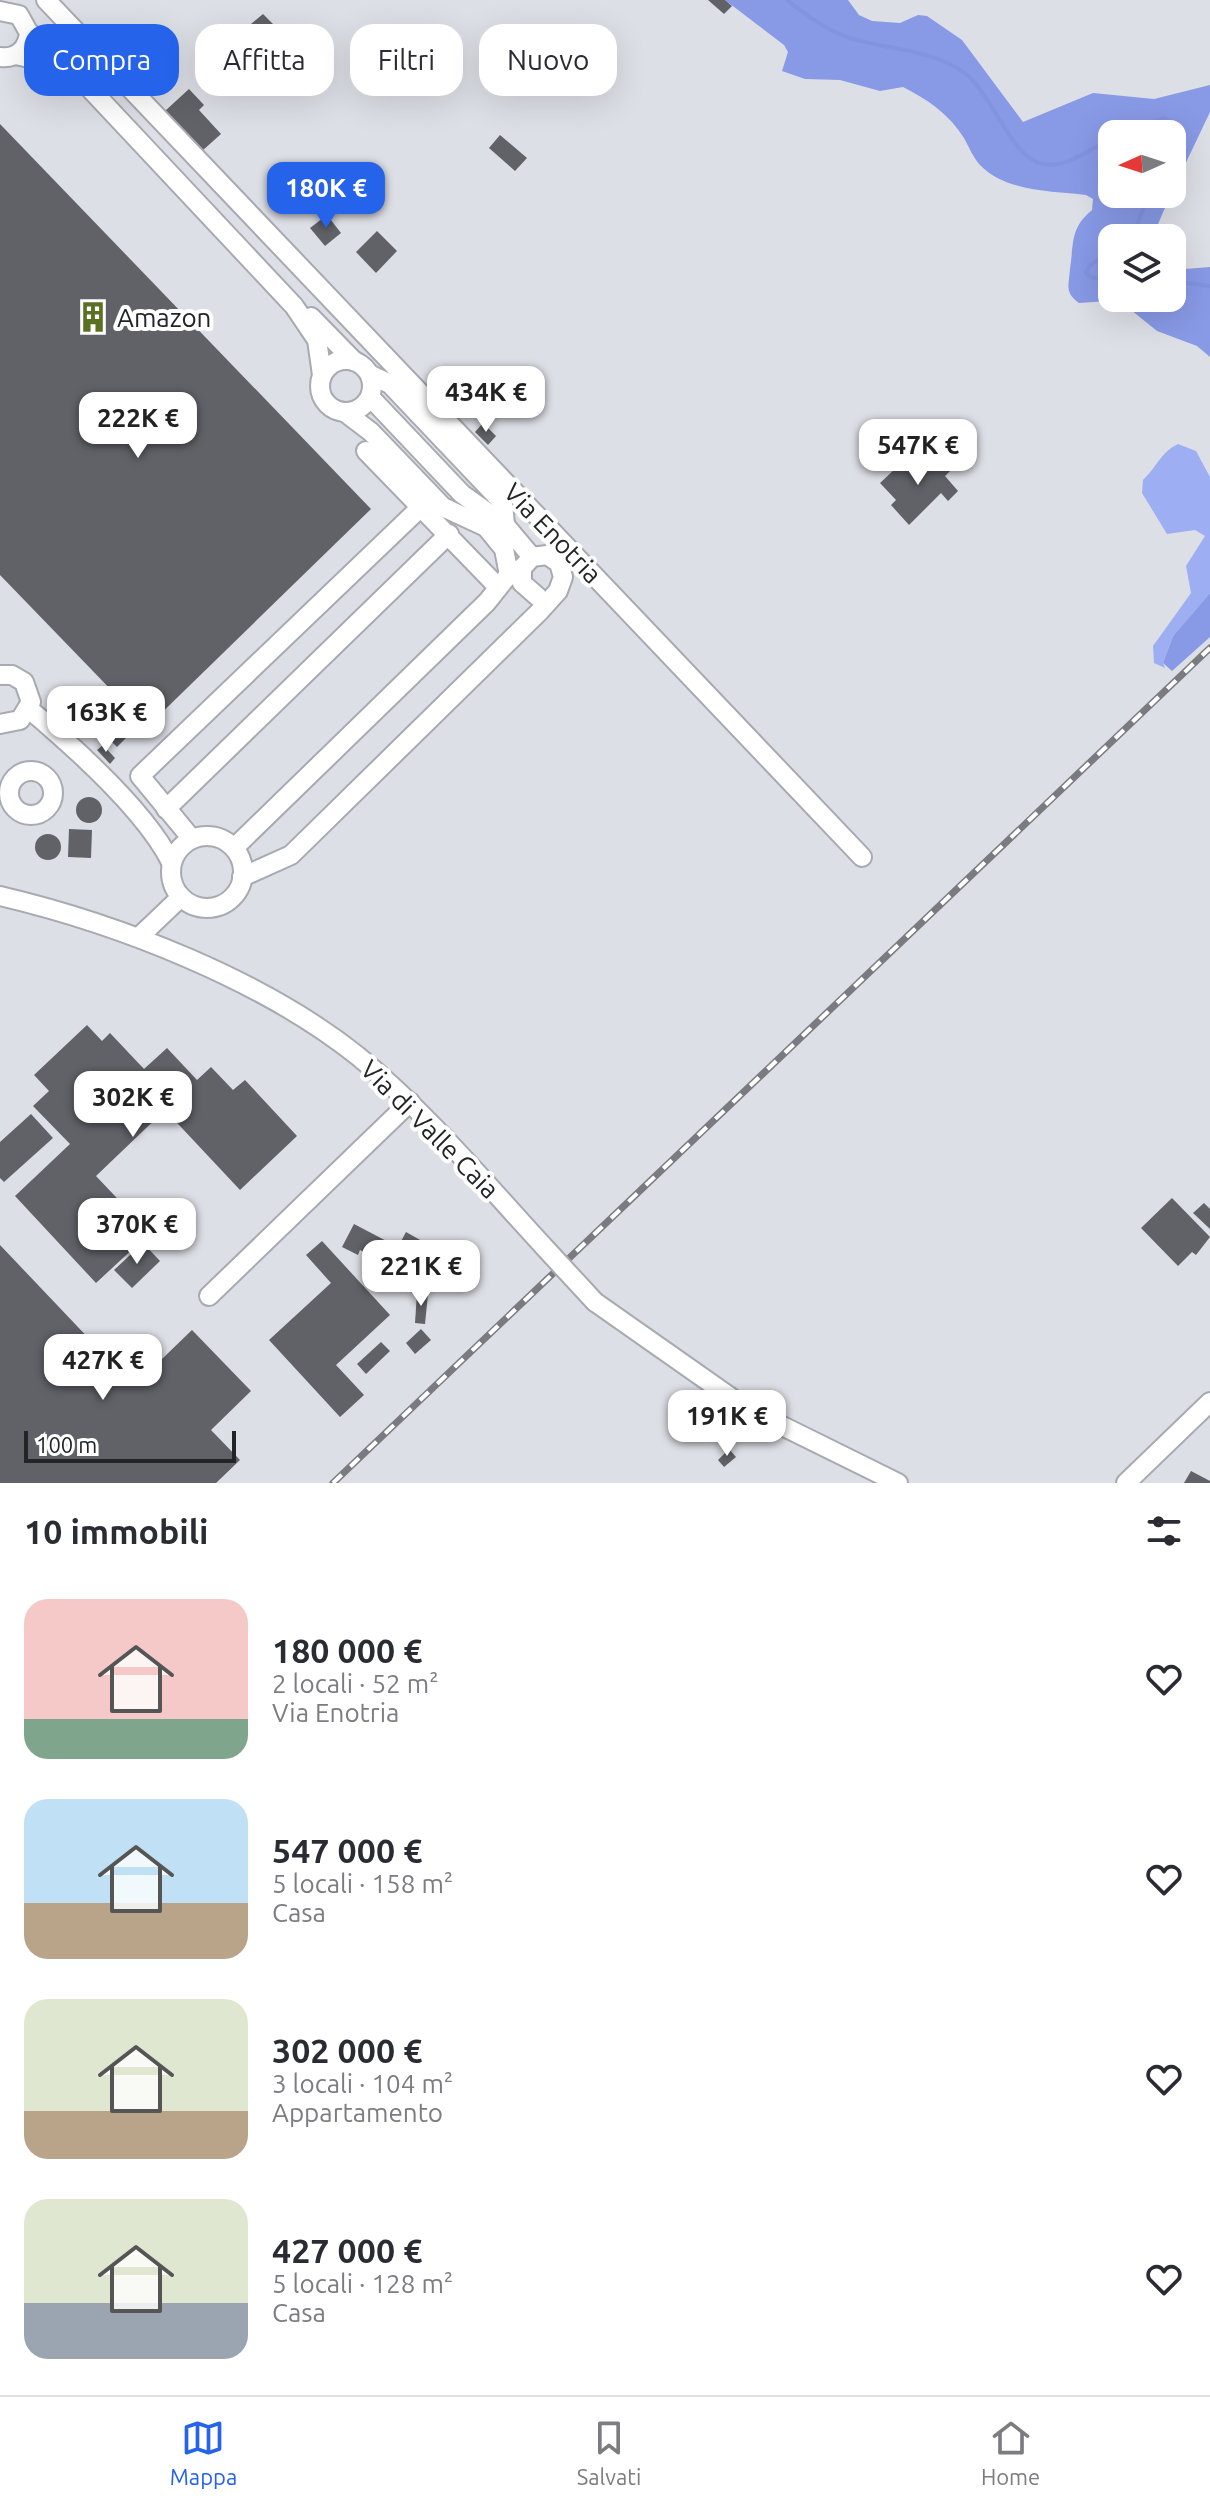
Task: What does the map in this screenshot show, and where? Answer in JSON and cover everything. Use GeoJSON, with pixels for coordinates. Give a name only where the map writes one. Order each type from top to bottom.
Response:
{"type":"FeatureCollection","features":[{"type":"Feature","properties":{"kind":"street","name":"Via Enotria"},"geometry":{"type":"LineString","coordinates":[[46,0],[862,857]]}},
{"type":"Feature","properties":{"kind":"street"},"geometry":{"type":"LineString","coordinates":[[7,8],[26,24]]}},
{"type":"Feature","properties":{"kind":"street"},"geometry":{"type":"LineString","coordinates":[[95,96],[294,306],[317,340],[322,397],[332,408],[346,413],[371,432],[443,507],[486,527],[504,549],[510,578]]}},
{"type":"Feature","properties":{"kind":"street"},"geometry":{"type":"LineString","coordinates":[[294,306],[307,313],[354,361],[371,386]]}},
{"type":"Feature","properties":{"kind":"street"},"geometry":{"type":"LineString","coordinates":[[322,375],[339,361],[354,361]]}},
{"type":"Feature","properties":{"kind":"street"},"geometry":{"type":"LineString","coordinates":[[234,848],[510,578],[547,555],[563,569],[562,584],[545,596],[507,596],[510,578],[503,503],[390,384],[371,386]]}},
{"type":"Feature","properties":{"kind":"street"},"geometry":{"type":"LineString","coordinates":[[346,413],[360,409],[371,386]]}},
{"type":"Feature","properties":{"kind":"street"},"geometry":{"type":"LineString","coordinates":[[366,451],[449,534],[510,578],[545,596]]}},
{"type":"Feature","properties":{"kind":"street"},"geometry":{"type":"LineString","coordinates":[[192,839],[166,809],[164,801],[140,776],[421,507]]}},
{"type":"Feature","properties":{"kind":"street"},"geometry":{"type":"LineString","coordinates":[[166,809],[449,534]]}},
{"type":"Feature","properties":{"kind":"street"},"geometry":{"type":"LineString","coordinates":[[242,877],[291,855],[540,611],[545,596]]}},
{"type":"Feature","properties":{"kind":"street"},"geometry":{"type":"LineString","coordinates":[[0,675],[12,675],[24,682],[30,695],[29,709],[14,724],[0,724]]}},
{"type":"Feature","properties":{"kind":"street"},"geometry":{"type":"LineString","coordinates":[[29,709],[67,741],[140,818],[171,862]]}},
{"type":"Feature","properties":{"kind":"street"},"geometry":{"type":"LineString","coordinates":[[32,771],[45,776],[52,788],[51,802],[42,812],[29,816],[8,811],[9,799],[5,788],[19,774],[32,771]]}},
{"type":"Feature","properties":{"kind":"street"},"geometry":{"type":"LineString","coordinates":[[212,836],[234,848],[242,864],[242,877],[233,896],[219,906],[202,908],[181,897],[171,880],[171,862],[180,847],[192,839],[212,836]]}},
{"type":"Feature","properties":{"kind":"street","name":"Via di Valle Caia"},"geometry":{"type":"LineString","coordinates":[[0,896],[62,911],[139,937],[283,1007],[357,1056],[410,1102],[595,1302],[746,1408],[898,1483]]}},
{"type":"Feature","properties":{"kind":"street"},"geometry":{"type":"LineString","coordinates":[[139,937],[181,897]]}},
{"type":"Feature","properties":{"kind":"street"},"geometry":{"type":"LineString","coordinates":[[209,1296],[410,1102]]}},
{"type":"Feature","properties":{"kind":"street"},"geometry":{"type":"LineString","coordinates":[[1126,1483],[1210,1402]]}},
{"type":"Feature","properties":{"kind":"shaded area"},"geometry":{"type":"Polygon","coordinates":[[[725,0],[848,0],[859,15],[872,21],[900,23],[918,15],[927,16],[962,40],[1023,122],[1093,93],[1154,99],[1210,85],[1210,112],[1186,163],[1186,120],[1098,120],[1098,208],[1165,208],[1158,224],[1098,224],[1098,302],[1079,303],[1069,292],[1068,284],[1074,236],[1080,223],[1092,210],[1093,199],[1086,195],[1016,185],[991,174],[980,165],[958,129],[944,114],[903,87],[880,91],[840,80],[805,79],[782,71],[788,52],[784,45],[725,0]]]}},
{"type":"Feature","properties":{"kind":"shaded area"},"geometry":{"type":"Polygon","coordinates":[[[1210,267],[1210,357],[1197,346],[1157,331],[1133,312],[1186,312],[1186,269],[1210,267]]]}},
{"type":"Feature","properties":{"kind":"shaded area"},"geometry":{"type":"Polygon","coordinates":[[[1178,444],[1196,451],[1210,477],[1210,593],[1173,636],[1163,663],[1165,668],[1154,663],[1153,646],[1191,593],[1186,566],[1205,536],[1195,530],[1167,534],[1142,493],[1143,480],[1178,444]]]}},
{"type":"Feature","properties":{"kind":"shaded area"},"geometry":{"type":"Polygon","coordinates":[[[1210,593],[1210,637],[1172,671],[1163,663],[1173,636],[1210,593]]]}},
{"type":"Feature","properties":{"kind":"shaded area"},"geometry":{"type":"Polygon","coordinates":[[[458,1247],[473,1255],[458,1284],[443,1276],[458,1247]]]}},
{"type":"Feature","properties":{"kind":"building"},"geometry":{"type":"Polygon","coordinates":[[[708,0],[725,0],[732,6],[724,14],[708,0]]]}},
{"type":"Feature","properties":{"kind":"building"},"geometry":{"type":"Polygon","coordinates":[[[263,14],[273,24],[251,24],[263,14]]]}},
{"type":"Feature","properties":{"kind":"building"},"geometry":{"type":"Polygon","coordinates":[[[189,89],[204,105],[199,110],[221,134],[202,151],[165,111],[189,89]]]}},
{"type":"Feature","properties":{"kind":"building","name":"Amazon"},"geometry":{"type":"Polygon","coordinates":[[[0,124],[371,509],[147,727],[0,575],[0,124]]]}},
{"type":"Feature","properties":{"kind":"building"},"geometry":{"type":"Polygon","coordinates":[[[500,135],[527,158],[515,171],[489,148],[500,135]]]}},
{"type":"Feature","properties":{"kind":"building"},"geometry":{"type":"Polygon","coordinates":[[[327,215],[341,233],[325,246],[310,228],[327,215]]]}},
{"type":"Feature","properties":{"kind":"building"},"geometry":{"type":"Polygon","coordinates":[[[377,231],[397,251],[376,273],[356,252],[377,231]]]}},
{"type":"Feature","properties":{"kind":"building"},"geometry":{"type":"Polygon","coordinates":[[[483,423],[496,436],[488,445],[475,432],[483,423]]]}},
{"type":"Feature","properties":{"kind":"building"},"geometry":{"type":"Polygon","coordinates":[[[925,432],[936,443],[928,452],[917,441],[925,432]]]}},
{"type":"Feature","properties":{"kind":"building"},"geometry":{"type":"Polygon","coordinates":[[[910,455],[925,471],[939,457],[951,470],[945,476],[958,491],[948,501],[941,493],[909,525],[891,505],[896,500],[880,483],[910,455]]]}},
{"type":"Feature","properties":{"kind":"building"},"geometry":{"type":"Polygon","coordinates":[[[119,706],[138,726],[117,747],[97,727],[119,706]]]}},
{"type":"Feature","properties":{"kind":"building"},"geometry":{"type":"Polygon","coordinates":[[[103,745],[115,758],[110,764],[97,750],[103,745]]]}},
{"type":"Feature","properties":{"kind":"building"},"geometry":{"type":"Polygon","coordinates":[[[89,797],[98,801],[102,810],[98,819],[89,823],[80,819],[76,810],[80,801],[89,797]]]}},
{"type":"Feature","properties":{"kind":"building"},"geometry":{"type":"Polygon","coordinates":[[[69,829],[92,830],[91,858],[68,857],[69,829]]]}},
{"type":"Feature","properties":{"kind":"building"},"geometry":{"type":"Polygon","coordinates":[[[48,834],[57,838],[61,847],[57,856],[48,860],[39,856],[35,847],[39,838],[48,834]]]}},
{"type":"Feature","properties":{"kind":"building"},"geometry":{"type":"Polygon","coordinates":[[[87,1025],[102,1041],[110,1033],[144,1069],[167,1048],[197,1080],[211,1067],[233,1090],[245,1080],[297,1136],[240,1190],[165,1110],[96,1176],[150,1233],[96,1283],[15,1196],[70,1144],[33,1106],[49,1091],[34,1075],[87,1025]]]}},
{"type":"Feature","properties":{"kind":"building"},"geometry":{"type":"Polygon","coordinates":[[[31,1114],[53,1138],[4,1182],[0,1178],[0,1142],[31,1114]]]}},
{"type":"Feature","properties":{"kind":"building"},"geometry":{"type":"Polygon","coordinates":[[[1172,1198],[1210,1237],[1196,1255],[1192,1252],[1178,1266],[1141,1228],[1172,1198]]]}},
{"type":"Feature","properties":{"kind":"building"},"geometry":{"type":"Polygon","coordinates":[[[1204,1203],[1210,1209],[1210,1229],[1193,1213],[1204,1203]]]}},
{"type":"Feature","properties":{"kind":"building"},"geometry":{"type":"Polygon","coordinates":[[[354,1224],[398,1247],[406,1232],[422,1241],[414,1257],[430,1265],[419,1286],[407,1280],[404,1285],[388,1277],[393,1267],[360,1250],[358,1255],[342,1247],[354,1224]]]}},
{"type":"Feature","properties":{"kind":"building"},"geometry":{"type":"Polygon","coordinates":[[[322,1241],[390,1315],[336,1365],[364,1395],[340,1417],[269,1340],[331,1283],[306,1255],[322,1241]]]}},
{"type":"Feature","properties":{"kind":"building"},"geometry":{"type":"Polygon","coordinates":[[[143,1243],[160,1261],[132,1288],[114,1270],[143,1243]]]}},
{"type":"Feature","properties":{"kind":"building"},"geometry":{"type":"Polygon","coordinates":[[[0,1245],[134,1386],[192,1330],[251,1391],[211,1430],[240,1460],[216,1483],[0,1483],[0,1245]]]}},
{"type":"Feature","properties":{"kind":"building"},"geometry":{"type":"Polygon","coordinates":[[[417,1293],[428,1294],[425,1324],[415,1323],[417,1293]]]}},
{"type":"Feature","properties":{"kind":"building"},"geometry":{"type":"Polygon","coordinates":[[[421,1329],[431,1340],[415,1354],[406,1343],[421,1329]]]}},
{"type":"Feature","properties":{"kind":"building"},"geometry":{"type":"Polygon","coordinates":[[[381,1342],[390,1351],[366,1374],[357,1364],[381,1342]]]}},
{"type":"Feature","properties":{"kind":"building"},"geometry":{"type":"Polygon","coordinates":[[[729,1449],[736,1457],[724,1467],[718,1460],[729,1449]]]}},
{"type":"Feature","properties":{"kind":"building"},"geometry":{"type":"Polygon","coordinates":[[[1191,1471],[1210,1481],[1210,1483],[1184,1483],[1191,1471]]]}},
{"type":"Feature","properties":{"kind":"waterway"},"geometry":{"type":"LineString","coordinates":[[787,0],[841,35],[925,55],[966,74],[984,95],[1019,148],[1039,163],[1067,162],[1098,146]]}},
{"type":"Feature","properties":{"kind":"waterway"},"geometry":{"type":"LineString","coordinates":[[1158,120],[1169,120]]}},
{"type":"Feature","properties":{"kind":"waterway"},"geometry":{"type":"LineString","coordinates":[[1137,224],[1144,208]]}},
{"type":"Feature","properties":{"kind":"waterway"},"geometry":{"type":"LineString","coordinates":[[1098,260],[1089,266],[1086,273],[1092,278],[1098,278]]}},
{"type":"Feature","properties":{"kind":"waterway"},"geometry":{"type":"LineString","coordinates":[[1186,283],[1210,286]]}},
{"type":"Feature","properties":{"kind":"railway"},"geometry":{"type":"LineString","coordinates":[[333,1483],[1210,648]]}},
{"type":"Feature","properties":{"kind":"place","name":"Amazon"},"geometry":{"type":"Point","coordinates":[93,317]}}]}
